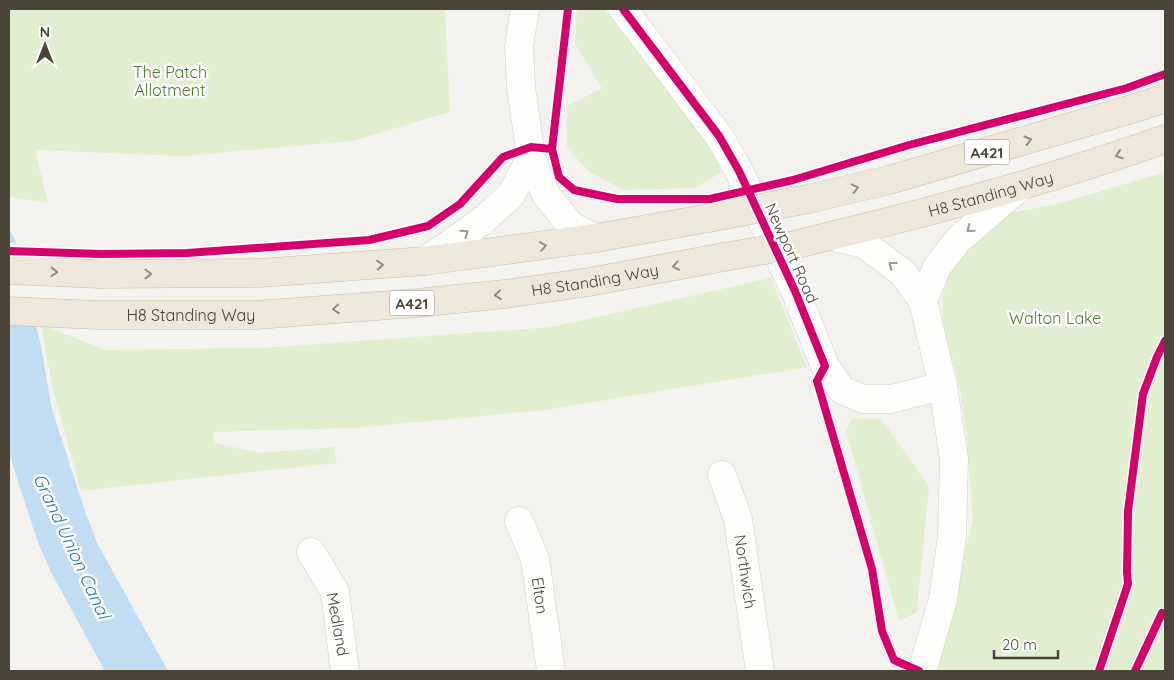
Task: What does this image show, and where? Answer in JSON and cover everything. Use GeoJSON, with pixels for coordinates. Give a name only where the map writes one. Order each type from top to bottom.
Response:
{"type":"FeatureCollection","features":[{"type":"Feature","properties":{"kind":"highway","name":"A421"},"geometry":{"type":"LineString","coordinates":[[9,270],[99,274],[260,273],[425,261],[596,238],[808,199],[889,180],[1165,98]]}},
{"type":"Feature","properties":{"kind":"highway","name":"H8 Standing Way"},"geometry":{"type":"LineString","coordinates":[[9,311],[98,315],[256,315],[417,303],[505,294],[590,282],[794,245],[898,220],[1021,186],[1165,139]]}},
{"type":"Feature","properties":{"kind":"street"},"geometry":{"type":"LineString","coordinates":[[525,9],[519,46],[520,87],[531,157],[545,193],[571,226],[596,238]]}},
{"type":"Feature","properties":{"kind":"street","name":"Newport Road"},"geometry":{"type":"LineString","coordinates":[[631,11],[719,136],[739,170],[795,291],[825,366],[842,390],[863,398],[891,399],[943,386]]}},
{"type":"Feature","properties":{"kind":"street"},"geometry":{"type":"LineString","coordinates":[[425,261],[481,222],[511,195],[531,157]]}},
{"type":"Feature","properties":{"kind":"street"},"geometry":{"type":"LineString","coordinates":[[923,301],[937,267],[958,240],[1021,186]]}},
{"type":"Feature","properties":{"kind":"street"},"geometry":{"type":"LineString","coordinates":[[830,236],[864,244],[903,273],[923,301],[943,386],[954,459],[952,537],[943,599],[922,671]]}},
{"type":"Feature","properties":{"kind":"street","name":"Northwich"},"geometry":{"type":"LineString","coordinates":[[722,475],[738,520],[760,671]]}},
{"type":"Feature","properties":{"kind":"street","name":"Elton"},"geometry":{"type":"LineString","coordinates":[[519,520],[535,559],[551,671]]}},
{"type":"Feature","properties":{"kind":"street","name":"Medland"},"geometry":{"type":"LineString","coordinates":[[311,552],[335,592],[345,671]]}},
{"type":"Feature","properties":{"kind":"green space","name":"The Patch Allotment"},"geometry":{"type":"Polygon","coordinates":[[[9,9],[445,9],[450,112],[352,141],[183,156],[35,150],[48,203],[9,197],[9,9]]]}},
{"type":"Feature","properties":{"kind":"green space"},"geometry":{"type":"Polygon","coordinates":[[[577,9],[604,9],[708,137],[722,172],[695,188],[624,190],[591,173],[567,148],[567,106],[602,88],[575,44],[577,9]]]}},
{"type":"Feature","properties":{"kind":"green space","name":"Walton Lake"},"geometry":{"type":"Polygon","coordinates":[[[1165,172],[1165,671],[935,671],[973,521],[966,431],[959,384],[942,322],[943,296],[950,272],[958,255],[1009,213],[1061,203],[1165,172]]]}},
{"type":"Feature","properties":{"kind":"green space"},"geometry":{"type":"Polygon","coordinates":[[[771,278],[807,367],[546,410],[354,428],[213,432],[215,443],[260,453],[334,447],[337,463],[81,491],[52,386],[41,325],[106,350],[261,348],[552,327],[771,278]]]}},
{"type":"Feature","properties":{"kind":"green space"},"geometry":{"type":"Polygon","coordinates":[[[853,418],[881,419],[929,486],[917,612],[899,621],[846,430],[853,418]]]}},
{"type":"Feature","properties":{"kind":"water","name":"Grand Union Canal"},"geometry":{"type":"Polygon","coordinates":[[[9,228],[15,240],[41,346],[52,410],[85,511],[98,545],[168,671],[105,671],[52,574],[38,543],[9,453],[9,228]]]}},
{"type":"Feature","properties":{"kind":"pier"},"geometry":{"type":"Polygon","coordinates":[[[9,243],[19,244],[39,326],[9,324],[9,243]]]}},
{"type":"Feature","properties":{"kind":"cycle path"},"geometry":{"type":"LineString","coordinates":[[552,149],[568,9]]}},
{"type":"Feature","properties":{"kind":"cycle path"},"geometry":{"type":"LineString","coordinates":[[623,9],[719,136],[739,171],[795,291],[825,366],[817,381],[872,569],[882,631],[894,660],[919,671]]}},
{"type":"Feature","properties":{"kind":"cycle path"},"geometry":{"type":"LineString","coordinates":[[9,251],[101,254],[187,253],[369,240],[428,226],[460,204],[503,157],[531,147],[552,149],[559,177],[574,190],[617,199],[710,199],[793,180],[909,145],[1127,88],[1165,74]]}},
{"type":"Feature","properties":{"kind":"cycle path"},"geometry":{"type":"LineString","coordinates":[[1099,671],[1128,584],[1128,511],[1143,394],[1165,341]]}},
{"type":"Feature","properties":{"kind":"cycle path"},"geometry":{"type":"LineString","coordinates":[[1135,671],[1162,613]]}}]}
